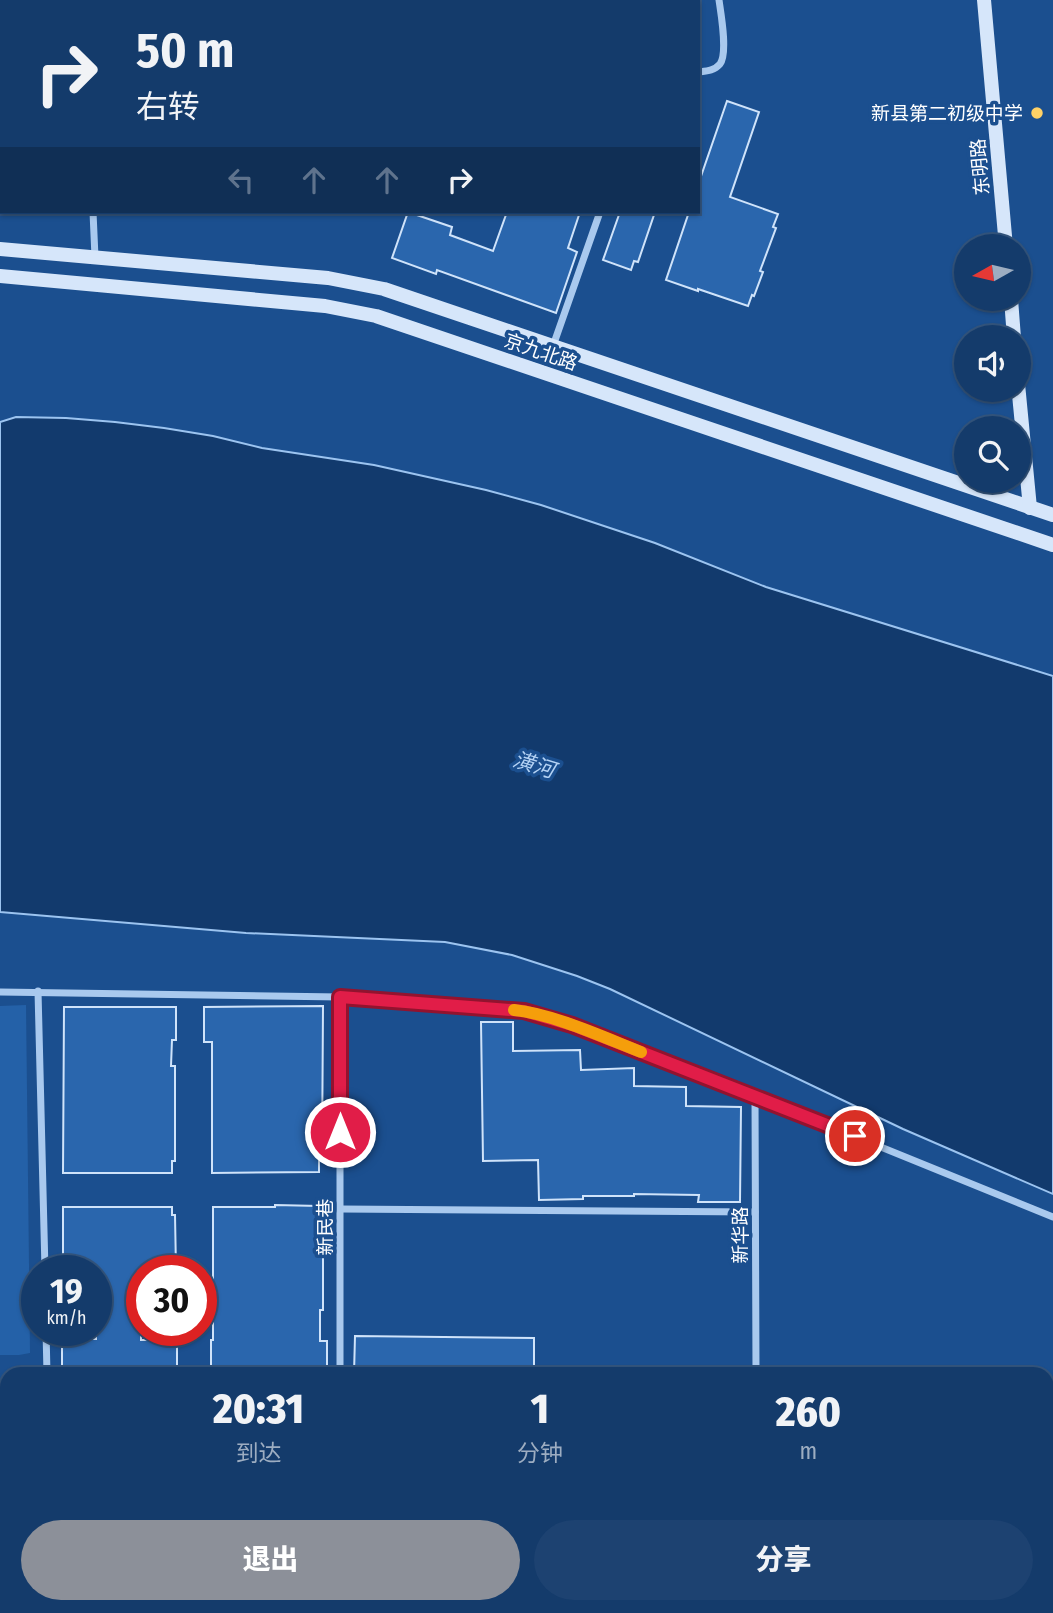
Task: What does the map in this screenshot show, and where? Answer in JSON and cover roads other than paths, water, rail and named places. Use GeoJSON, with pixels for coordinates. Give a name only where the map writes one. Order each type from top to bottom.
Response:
{"type":"FeatureCollection","features":[{"type":"Feature","properties":{"kind":"main road","name":"东明路"},"geometry":{"type":"LineString","coordinates":[[984,0],[1005,234]]}},
{"type":"Feature","properties":{"kind":"main road","name":"京九北路"},"geometry":{"type":"LineString","coordinates":[[0,249],[355,282],[411,298],[1053,515]]}},
{"type":"Feature","properties":{"kind":"main road","name":"京九北路"},"geometry":{"type":"LineString","coordinates":[[0,276],[325,306],[376,316],[1053,545]]}},
{"type":"Feature","properties":{"kind":"main road"},"geometry":{"type":"LineString","coordinates":[[1020,402],[1030,508]]}},
{"type":"Feature","properties":{"kind":"street"},"geometry":{"type":"LineString","coordinates":[[700,72],[710,71],[721,63],[724,52],[719,0]]}},
{"type":"Feature","properties":{"kind":"street"},"geometry":{"type":"LineString","coordinates":[[93,214],[94,257]]}},
{"type":"Feature","properties":{"kind":"street"},"geometry":{"type":"LineString","coordinates":[[553,347],[599,214]]}},
{"type":"Feature","properties":{"kind":"street"},"geometry":{"type":"LineString","coordinates":[[0,992],[340,997],[524,1011],[572,1025],[1053,1216]]}},
{"type":"Feature","properties":{"kind":"street"},"geometry":{"type":"LineString","coordinates":[[38,992],[45,1255]]}},
{"type":"Feature","properties":{"kind":"street","name":"新民巷"},"geometry":{"type":"LineString","coordinates":[[340,997],[340,1367]]}},
{"type":"Feature","properties":{"kind":"street","name":"新华路"},"geometry":{"type":"LineString","coordinates":[[755,1096],[756,1367]]}},
{"type":"Feature","properties":{"kind":"street"},"geometry":{"type":"LineString","coordinates":[[341,1209],[755,1212]]}},
{"type":"Feature","properties":{"kind":"street"},"geometry":{"type":"LineString","coordinates":[[46,1346],[47,1367]]}},
{"type":"Feature","properties":{"kind":"water","name":"潢河"},"geometry":{"type":"Polygon","coordinates":[[[16,417],[66,418],[164,428],[262,448],[374,465],[486,490],[541,505],[655,543],[766,587],[1053,676],[1053,1194],[903,1129],[610,989],[512,955],[445,942],[246,933],[0,912],[0,422],[16,417]]]}},
{"type":"Feature","properties":{"kind":"place","name":"新县第二初级中学"},"geometry":{"type":"Point","coordinates":[1037,113]}}]}
